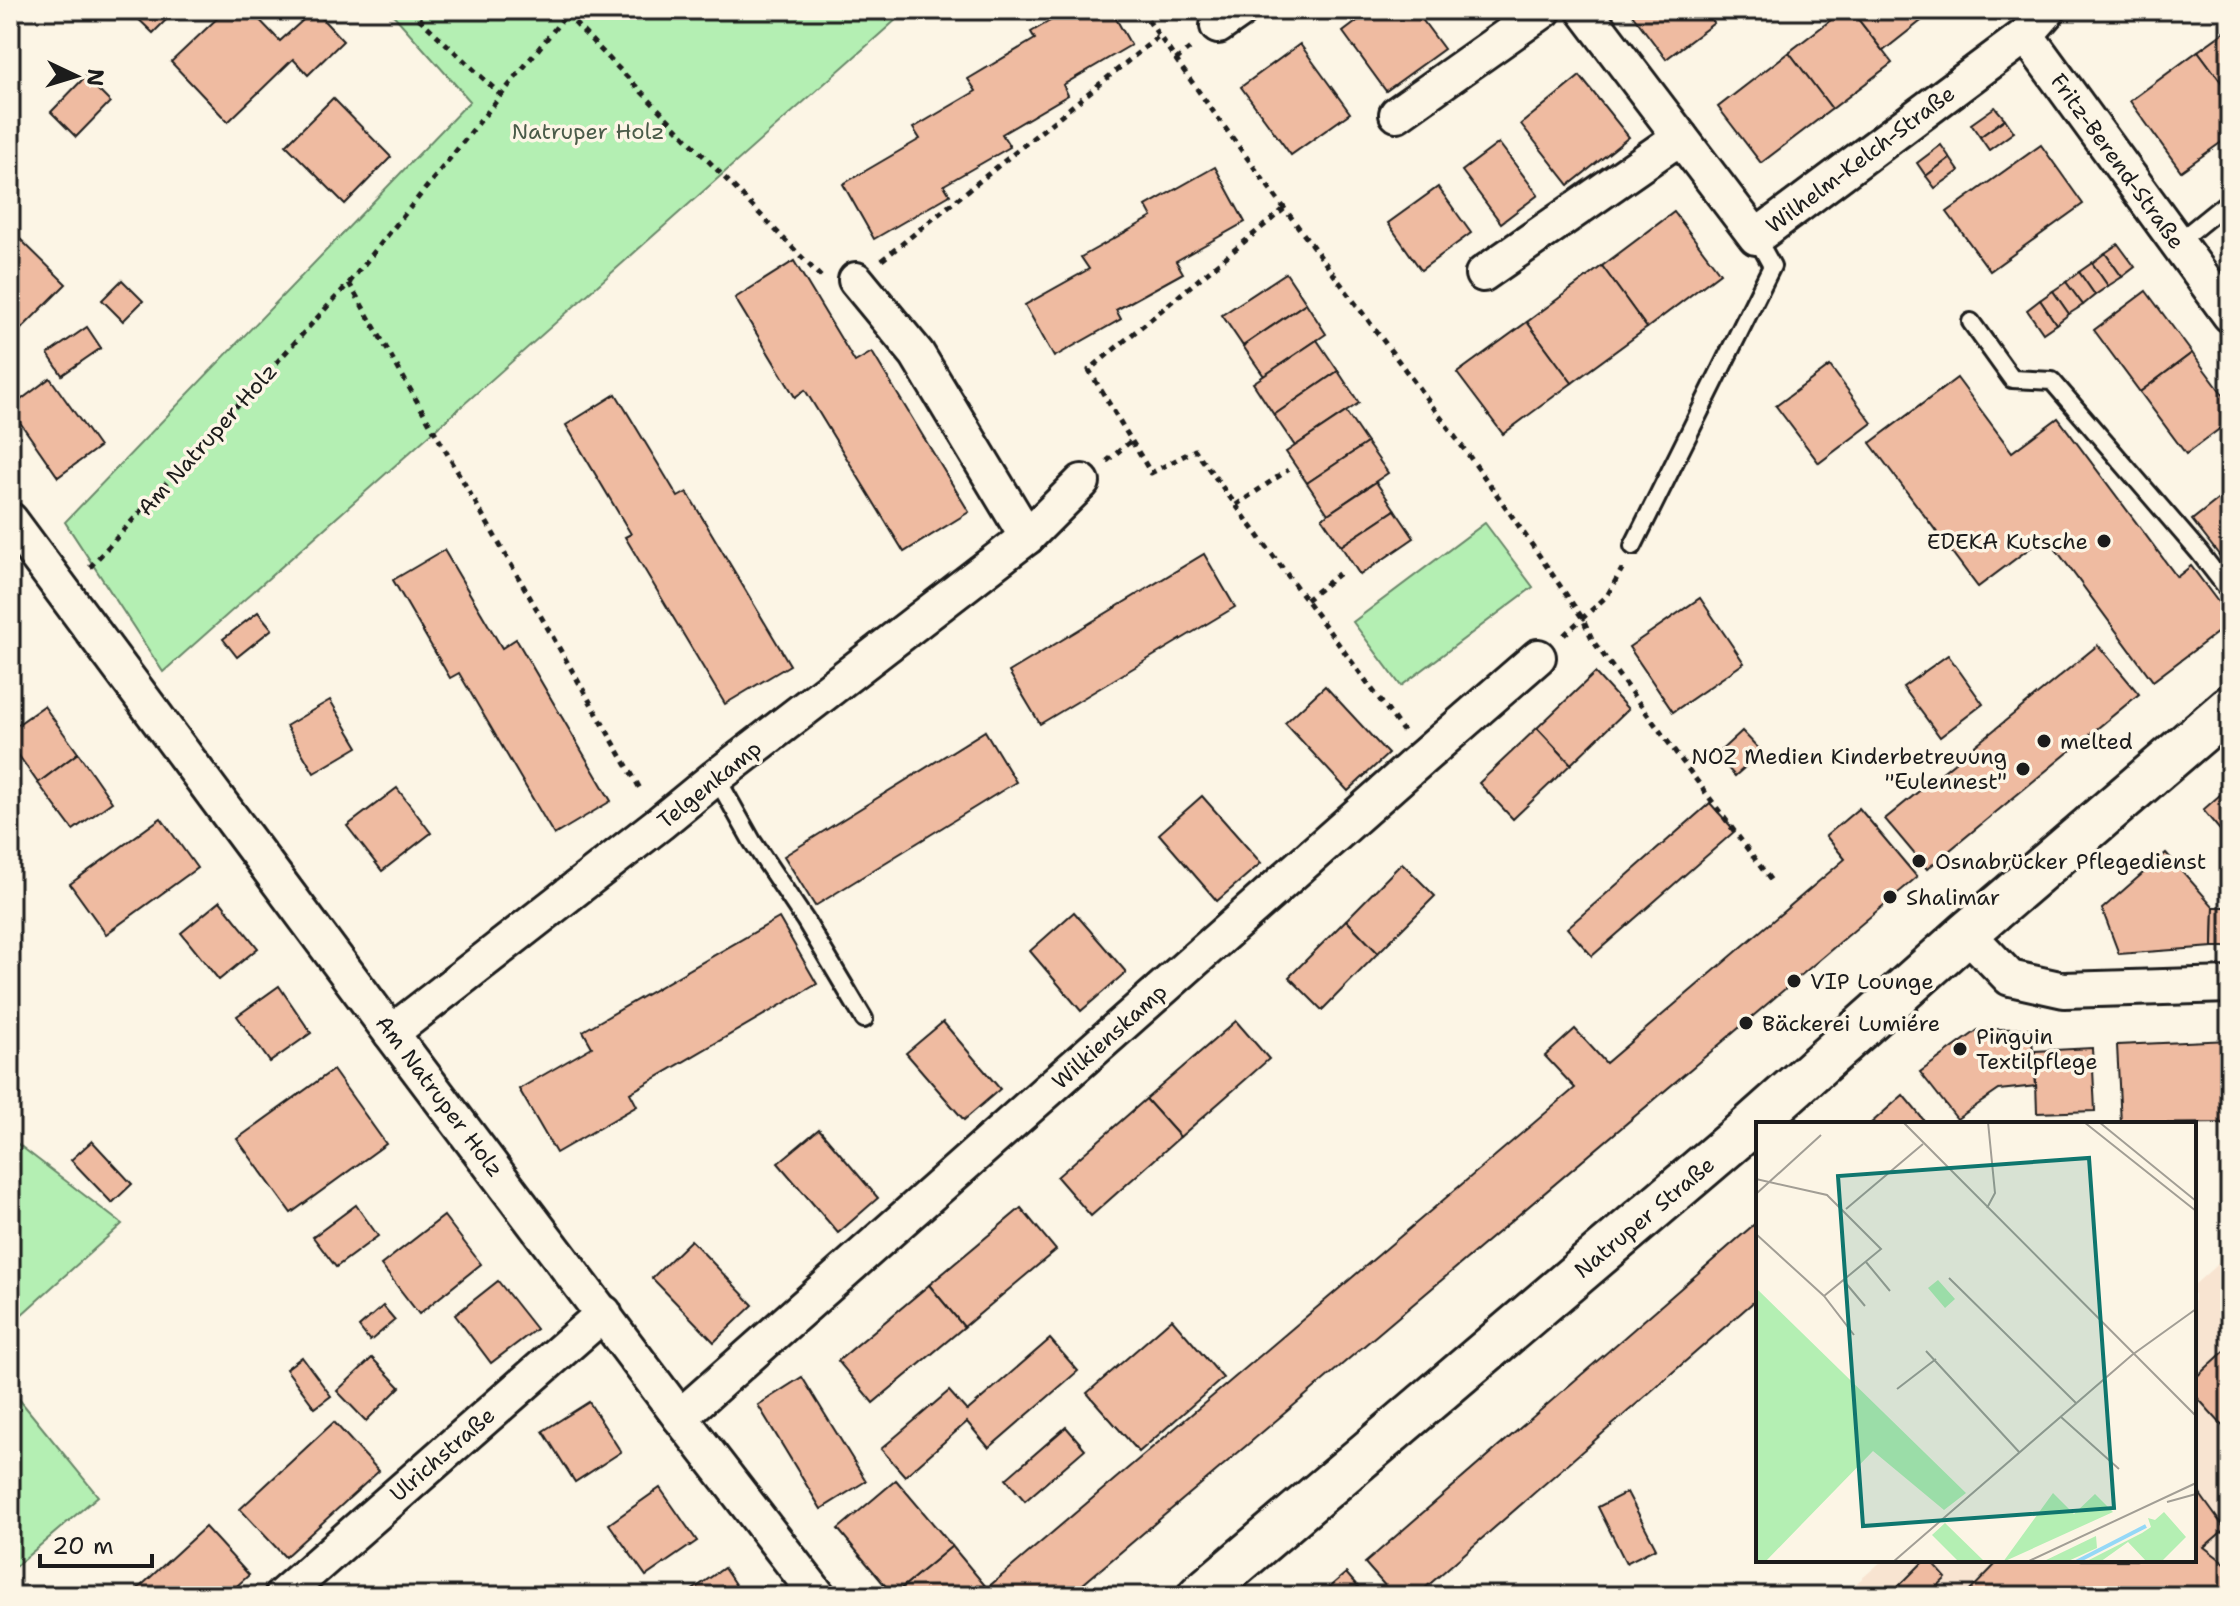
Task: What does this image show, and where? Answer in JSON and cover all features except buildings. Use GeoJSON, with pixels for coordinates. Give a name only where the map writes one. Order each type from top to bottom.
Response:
{"type":"FeatureCollection","features":[{"type":"Feature","properties":{"kind":"street"},"geometry":{"type":"LineString","coordinates":[[1397,114],[1544,10]]}},
{"type":"Feature","properties":{"kind":"street","name":"Wilhelm-Kelch-Straße"},"geometry":{"type":"LineString","coordinates":[[1584,10],[1756,237],[2037,22]]}},
{"type":"Feature","properties":{"kind":"street","name":"Fritz-Berend-Straße"},"geometry":{"type":"LineString","coordinates":[[2037,22],[2177,243],[2230,315]]}},
{"type":"Feature","properties":{"kind":"street"},"geometry":{"type":"LineString","coordinates":[[1483,274],[1680,137]]}},
{"type":"Feature","properties":{"kind":"street"},"geometry":{"type":"LineString","coordinates":[[856,280],[917,354],[1027,537]]}},
{"type":"Feature","properties":{"kind":"street","name":"Telgenkamp"},"geometry":{"type":"LineString","coordinates":[[391,1033],[1027,537],[1082,482]]}},
{"type":"Feature","properties":{"kind":"street","name":"Am Natruper Holz"},"geometry":{"type":"LineString","coordinates":[[10,520],[391,1033],[818,1596]]}},
{"type":"Feature","properties":{"kind":"street","name":"Wilkienskamp"},"geometry":{"type":"LineString","coordinates":[[680,1417],[1538,657]]}},
{"type":"Feature","properties":{"kind":"street","name":"Natruper Straße"},"geometry":{"type":"LineString","coordinates":[[1199,1596],[1746,1130],[1967,933],[2230,707]]}},
{"type":"Feature","properties":{"kind":"street"},"geometry":{"type":"LineString","coordinates":[[1967,933],[2010,978],[2064,990],[2230,985]]}},
{"type":"Feature","properties":{"kind":"street","name":"Ulrichstraße"},"geometry":{"type":"LineString","coordinates":[[282,1596],[604,1313]]}},
{"type":"Feature","properties":{"kind":"lane"},"geometry":{"type":"LineString","coordinates":[[2177,243],[2230,200]]}},
{"type":"Feature","properties":{"kind":"lane"},"geometry":{"type":"LineString","coordinates":[[1633,546],[1772,266],[1756,237]]}},
{"type":"Feature","properties":{"kind":"lane"},"geometry":{"type":"LineString","coordinates":[[1971,322],[2012,379],[2052,381],[2230,592]]}},
{"type":"Feature","properties":{"kind":"lane"},"geometry":{"type":"LineString","coordinates":[[716,777],[752,841],[805,920],[864,1019]]}},
{"type":"Feature","properties":{"kind":"path"},"geometry":{"type":"LineString","coordinates":[[410,10],[502,96]]}},
{"type":"Feature","properties":{"kind":"path"},"geometry":{"type":"LineString","coordinates":[[1141,10],[1284,209],[1463,448],[1583,619],[1593,641],[1772,882]]}},
{"type":"Feature","properties":{"kind":"path"},"geometry":{"type":"LineString","coordinates":[[568,12],[833,289],[856,280],[1159,36]]}},
{"type":"Feature","properties":{"kind":"path","name":"Am Natruper Holz"},"geometry":{"type":"LineString","coordinates":[[65,594],[349,283],[568,12]]}},
{"type":"Feature","properties":{"kind":"path"},"geometry":{"type":"LineString","coordinates":[[1284,209],[1089,370],[1151,473],[1195,450],[1423,757]]}},
{"type":"Feature","properties":{"kind":"path"},"geometry":{"type":"LineString","coordinates":[[349,283],[660,823]]}},
{"type":"Feature","properties":{"kind":"path"},"geometry":{"type":"LineString","coordinates":[[1236,505],[1288,470]]}},
{"type":"Feature","properties":{"kind":"path"},"geometry":{"type":"LineString","coordinates":[[1538,657],[1607,596],[1633,546]]}},
{"type":"Feature","properties":{"kind":"path"},"geometry":{"type":"LineString","coordinates":[[1306,600],[1341,572]]}},
{"type":"Feature","properties":{"kind":"shaded area"},"geometry":{"type":"Polygon","coordinates":[[[2230,1253],[2230,1596],[1842,1596],[1881,1562],[2196,1562],[2196,1283],[2230,1253]]]}},
{"type":"Feature","properties":{"kind":"green space","name":"Natruper Holz"},"geometry":{"type":"Polygon","coordinates":[[[389,10],[907,10],[163,672],[65,522],[470,101],[389,10]]]}},
{"type":"Feature","properties":{"kind":"green space"},"geometry":{"type":"Polygon","coordinates":[[[1485,523],[1533,587],[1401,686],[1353,622],[1485,523]]]}},
{"type":"Feature","properties":{"kind":"green space"},"geometry":{"type":"Polygon","coordinates":[[[10,1138],[122,1224],[10,1325],[10,1138]]]}},
{"type":"Feature","properties":{"kind":"green space"},"geometry":{"type":"Polygon","coordinates":[[[10,1388],[98,1496],[10,1571],[10,1388]]]}},
{"type":"Feature","properties":{"kind":"place","name":"EDEKA Kutsche"},"geometry":{"type":"Point","coordinates":[2104,541]}},
{"type":"Feature","properties":{"kind":"place","name":"melted"},"geometry":{"type":"Point","coordinates":[2044,741]}},
{"type":"Feature","properties":{"kind":"place","name":"NOZ Medien Kinderbetreuung \"Eulennest\""},"geometry":{"type":"Point","coordinates":[2023,769]}},
{"type":"Feature","properties":{"kind":"place","name":"Osnabrücker Pflegedienst"},"geometry":{"type":"Point","coordinates":[1919,861]}},
{"type":"Feature","properties":{"kind":"place","name":"Shalimar"},"geometry":{"type":"Point","coordinates":[1890,897]}},
{"type":"Feature","properties":{"kind":"place","name":"VIP Lounge"},"geometry":{"type":"Point","coordinates":[1794,981]}},
{"type":"Feature","properties":{"kind":"place","name":"Bäckerei Lumiére"},"geometry":{"type":"Point","coordinates":[1746,1023]}},
{"type":"Feature","properties":{"kind":"place","name":"Pinguin Textilpflege"},"geometry":{"type":"Point","coordinates":[1960,1049]}}]}
